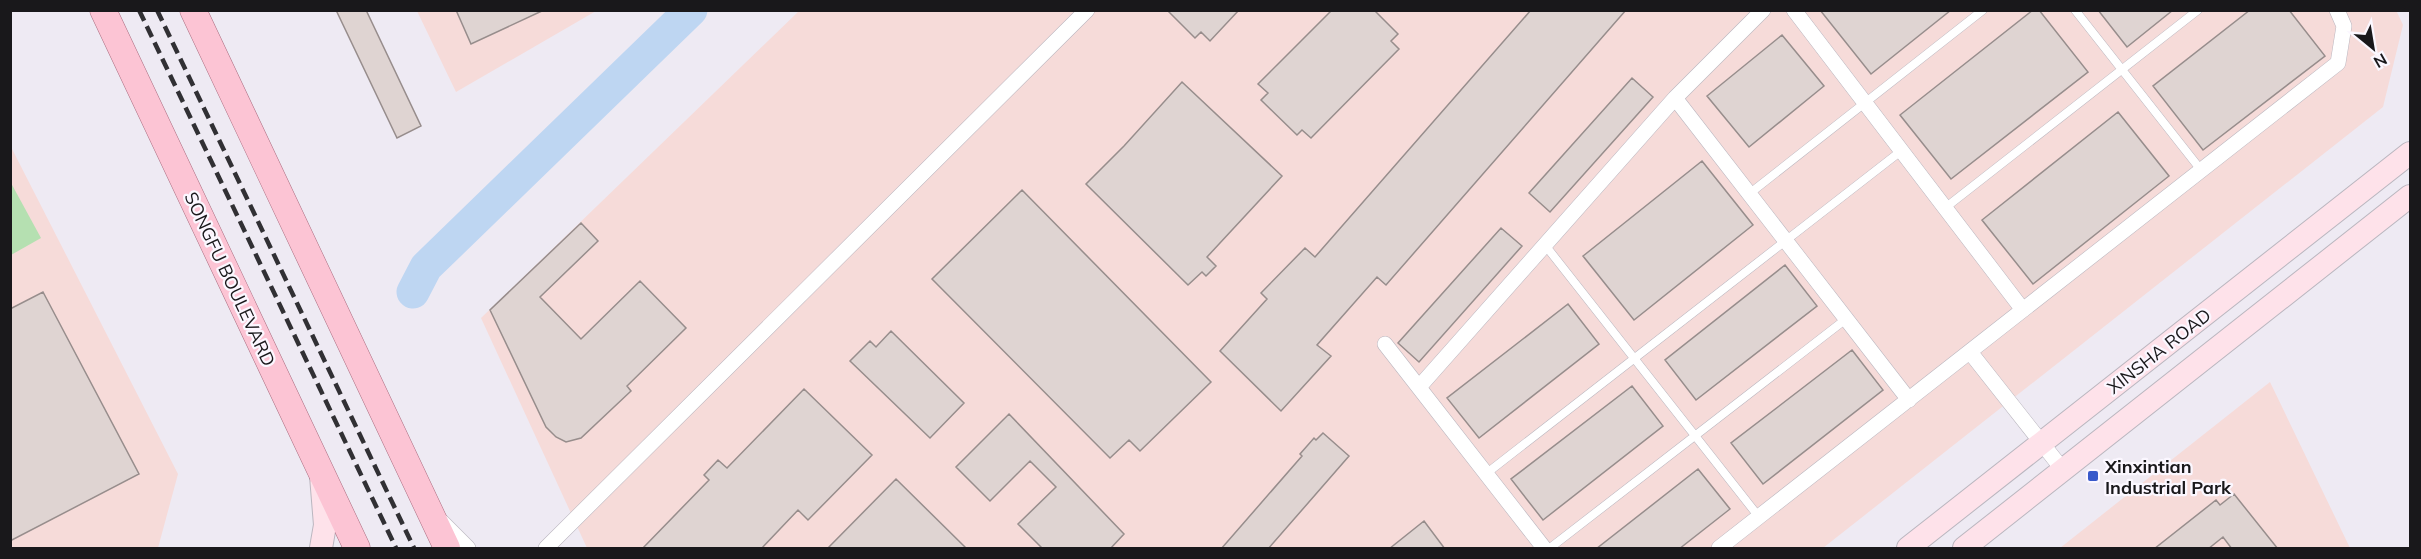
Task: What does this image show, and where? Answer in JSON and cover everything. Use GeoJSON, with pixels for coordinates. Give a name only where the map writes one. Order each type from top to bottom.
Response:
{"type":"FeatureCollection","features":[{"type":"Feature","properties":{"kind":"main road","name":"SONGFU BOULEVARD"},"geometry":{"type":"LineString","coordinates":[[103,10],[357,549]]}},
{"type":"Feature","properties":{"kind":"main road"},"geometry":{"type":"LineString","coordinates":[[193,10],[447,549]]}},
{"type":"Feature","properties":{"kind":"main road","name":"XINSHA ROAD"},"geometry":{"type":"LineString","coordinates":[[1908,549],[2410,153]]}},
{"type":"Feature","properties":{"kind":"main road","name":"XINSHA ROAD"},"geometry":{"type":"LineString","coordinates":[[1964,549],[2410,196]]}},
{"type":"Feature","properties":{"kind":"main road"},"geometry":{"type":"LineString","coordinates":[[2373,225],[2410,210]]}},
{"type":"Feature","properties":{"kind":"main road"},"geometry":{"type":"LineString","coordinates":[[321,471],[325,525],[321,549]]}},
{"type":"Feature","properties":{"kind":"street"},"geometry":{"type":"LineString","coordinates":[[546,549],[1087,10]]}},
{"type":"Feature","properties":{"kind":"street"},"geometry":{"type":"LineString","coordinates":[[1420,386],[1675,98],[1763,10]]}},
{"type":"Feature","properties":{"kind":"street"},"geometry":{"type":"LineString","coordinates":[[1794,10],[2023,310]]}},
{"type":"Feature","properties":{"kind":"street"},"geometry":{"type":"LineString","coordinates":[[1719,549],[2338,63],[2344,26],[2337,10]]}},
{"type":"Feature","properties":{"kind":"street"},"geometry":{"type":"LineString","coordinates":[[1675,98],[1909,400]]}},
{"type":"Feature","properties":{"kind":"street"},"geometry":{"type":"LineString","coordinates":[[1385,344],[1420,386],[1544,549]]}},
{"type":"Feature","properties":{"kind":"street"},"geometry":{"type":"LineString","coordinates":[[1970,352],[2063,470]]}},
{"type":"Feature","properties":{"kind":"street"},"geometry":{"type":"LineString","coordinates":[[426,504],[468,549]]}},
{"type":"Feature","properties":{"kind":"street"},"geometry":{"type":"LineString","coordinates":[[535,549],[557,536]]}},
{"type":"Feature","properties":{"kind":"lane"},"geometry":{"type":"LineString","coordinates":[[1749,194],[1983,10]]}},
{"type":"Feature","properties":{"kind":"lane"},"geometry":{"type":"LineString","coordinates":[[2075,10],[2201,170]]}},
{"type":"Feature","properties":{"kind":"lane"},"geometry":{"type":"LineString","coordinates":[[1945,208],[2198,10]]}},
{"type":"Feature","properties":{"kind":"lane"},"geometry":{"type":"LineString","coordinates":[[1487,473],[1901,151]]}},
{"type":"Feature","properties":{"kind":"lane"},"geometry":{"type":"LineString","coordinates":[[1545,245],[1759,517]]}},
{"type":"Feature","properties":{"kind":"lane"},"geometry":{"type":"LineString","coordinates":[[1550,549],[1846,319]]}},
{"type":"Feature","properties":{"kind":"shaded area"},"geometry":{"type":"Polygon","coordinates":[[[2396,10],[2403,25],[2383,107],[1823,548],[587,548],[481,318],[799,11],[2396,10]]]}},
{"type":"Feature","properties":{"kind":"shaded area"},"geometry":{"type":"Polygon","coordinates":[[[417,11],[596,11],[456,92],[417,11]]]}},
{"type":"Feature","properties":{"kind":"shaded area"},"geometry":{"type":"Polygon","coordinates":[[[10,145],[178,474],[158,548],[11,548],[10,145]]]}},
{"type":"Feature","properties":{"kind":"shaded area"},"geometry":{"type":"Polygon","coordinates":[[[2270,382],[2350,548],[2060,548],[2270,382]]]}},
{"type":"Feature","properties":{"kind":"green space"},"geometry":{"type":"Polygon","coordinates":[[[11,183],[41,238],[10,255],[11,183]]]}},
{"type":"Feature","properties":{"kind":"building"},"geometry":{"type":"Polygon","coordinates":[[[336,10],[366,10],[421,126],[397,138],[336,10]]]}},
{"type":"Feature","properties":{"kind":"building"},"geometry":{"type":"Polygon","coordinates":[[[456,10],[544,10],[471,44],[456,10]]]}},
{"type":"Feature","properties":{"kind":"building"},"geometry":{"type":"Polygon","coordinates":[[[1167,10],[1239,10],[1210,41],[1201,32],[1195,38],[1167,10]]]}},
{"type":"Feature","properties":{"kind":"building"},"geometry":{"type":"Polygon","coordinates":[[[1332,10],[1374,10],[1398,34],[1391,41],[1399,49],[1311,138],[1302,130],[1297,135],[1261,100],[1268,93],[1258,84],[1332,10]]]}},
{"type":"Feature","properties":{"kind":"building"},"geometry":{"type":"Polygon","coordinates":[[[1531,10],[1626,10],[1386,285],[1377,277],[1317,345],[1331,356],[1281,411],[1220,351],[1267,299],[1261,293],[1305,248],[1315,257],[1531,10]]]}},
{"type":"Feature","properties":{"kind":"building"},"geometry":{"type":"Polygon","coordinates":[[[1820,10],[1951,10],[1871,74],[1820,10]]]}},
{"type":"Feature","properties":{"kind":"building"},"geometry":{"type":"Polygon","coordinates":[[[2033,10],[2039,10],[2088,72],[1951,179],[1900,115],[2033,10]]]}},
{"type":"Feature","properties":{"kind":"building"},"geometry":{"type":"Polygon","coordinates":[[[2098,10],[2173,10],[2127,47],[2098,10]]]}},
{"type":"Feature","properties":{"kind":"building"},"geometry":{"type":"Polygon","coordinates":[[[2250,10],[2289,10],[2325,56],[2203,150],[2153,86],[2250,10]]]}},
{"type":"Feature","properties":{"kind":"building"},"geometry":{"type":"Polygon","coordinates":[[[1782,35],[1824,86],[1749,147],[1707,96],[1782,35]]]}},
{"type":"Feature","properties":{"kind":"building"},"geometry":{"type":"Polygon","coordinates":[[[1632,78],[1653,97],[1550,212],[1529,193],[1632,78]]]}},
{"type":"Feature","properties":{"kind":"building"},"geometry":{"type":"Polygon","coordinates":[[[1182,82],[1282,176],[1207,257],[1216,266],[1206,276],[1202,272],[1188,285],[1086,184],[1182,82]]]}},
{"type":"Feature","properties":{"kind":"building"},"geometry":{"type":"Polygon","coordinates":[[[2118,112],[2169,176],[2033,284],[1982,220],[2118,112]]]}},
{"type":"Feature","properties":{"kind":"building"},"geometry":{"type":"Polygon","coordinates":[[[1702,161],[1753,225],[1634,320],[1583,256],[1702,161]]]}},
{"type":"Feature","properties":{"kind":"building"},"geometry":{"type":"Polygon","coordinates":[[[1022,190],[1211,382],[1140,451],[1129,440],[1110,458],[932,279],[1022,190]]]}},
{"type":"Feature","properties":{"kind":"building"},"geometry":{"type":"Polygon","coordinates":[[[581,223],[598,241],[540,297],[581,339],[640,281],[686,328],[627,386],[631,391],[581,438],[566,442],[556,437],[546,427],[490,310],[581,223]]]}},
{"type":"Feature","properties":{"kind":"building"},"geometry":{"type":"Polygon","coordinates":[[[1501,228],[1522,246],[1419,362],[1398,343],[1501,228]]]}},
{"type":"Feature","properties":{"kind":"building"},"geometry":{"type":"Polygon","coordinates":[[[1785,265],[1817,306],[1696,400],[1665,360],[1785,265]]]}},
{"type":"Feature","properties":{"kind":"building"},"geometry":{"type":"Polygon","coordinates":[[[43,292],[139,474],[10,541],[10,309],[43,292]]]}},
{"type":"Feature","properties":{"kind":"building"},"geometry":{"type":"Polygon","coordinates":[[[1568,304],[1599,344],[1479,438],[1447,398],[1568,304]]]}},
{"type":"Feature","properties":{"kind":"building"},"geometry":{"type":"Polygon","coordinates":[[[891,331],[964,403],[930,438],[850,361],[870,341],[876,347],[891,331]]]}},
{"type":"Feature","properties":{"kind":"building"},"geometry":{"type":"Polygon","coordinates":[[[1852,350],[1883,390],[1763,484],[1731,443],[1852,350]]]}},
{"type":"Feature","properties":{"kind":"building"},"geometry":{"type":"Polygon","coordinates":[[[1632,386],[1663,426],[1543,520],[1511,479],[1632,386]]]}},
{"type":"Feature","properties":{"kind":"building"},"geometry":{"type":"Polygon","coordinates":[[[804,389],[872,455],[808,520],[798,510],[761,549],[642,549],[709,480],[704,475],[718,460],[727,468],[804,389]]]}},
{"type":"Feature","properties":{"kind":"building"},"geometry":{"type":"Polygon","coordinates":[[[1009,414],[1124,534],[1110,549],[1043,549],[1018,524],[1056,487],[1030,461],[990,501],[956,467],[1009,414]]]}},
{"type":"Feature","properties":{"kind":"building"},"geometry":{"type":"Polygon","coordinates":[[[1323,433],[1349,456],[1268,549],[1221,549],[1302,456],[1300,454],[1314,438],[1316,440],[1323,433]]]}},
{"type":"Feature","properties":{"kind":"building"},"geometry":{"type":"Polygon","coordinates":[[[1698,469],[1730,509],[1679,549],[1596,549],[1698,469]]]}},
{"type":"Feature","properties":{"kind":"building"},"geometry":{"type":"Polygon","coordinates":[[[896,479],[967,549],[827,549],[896,479]]]}},
{"type":"Feature","properties":{"kind":"building"},"geometry":{"type":"Polygon","coordinates":[[[2234,494],[2278,549],[2232,549],[2223,537],[2208,549],[2154,549],[2216,500],[2220,505],[2234,494]]]}},
{"type":"Feature","properties":{"kind":"building"},"geometry":{"type":"Polygon","coordinates":[[[1424,521],[1445,549],[1389,549],[1424,521]]]}},
{"type":"Feature","properties":{"kind":"waterway"},"geometry":{"type":"LineString","coordinates":[[413,292],[426,267],[691,10]]}},
{"type":"Feature","properties":{"kind":"railway"},"geometry":{"type":"LineString","coordinates":[[139,10],[396,548]]}},
{"type":"Feature","properties":{"kind":"railway"},"geometry":{"type":"LineString","coordinates":[[157,10],[414,548]]}},
{"type":"Feature","properties":{"kind":"place","name":"Xinxintian Industrial Park"},"geometry":{"type":"Point","coordinates":[2093,476]}}]}
